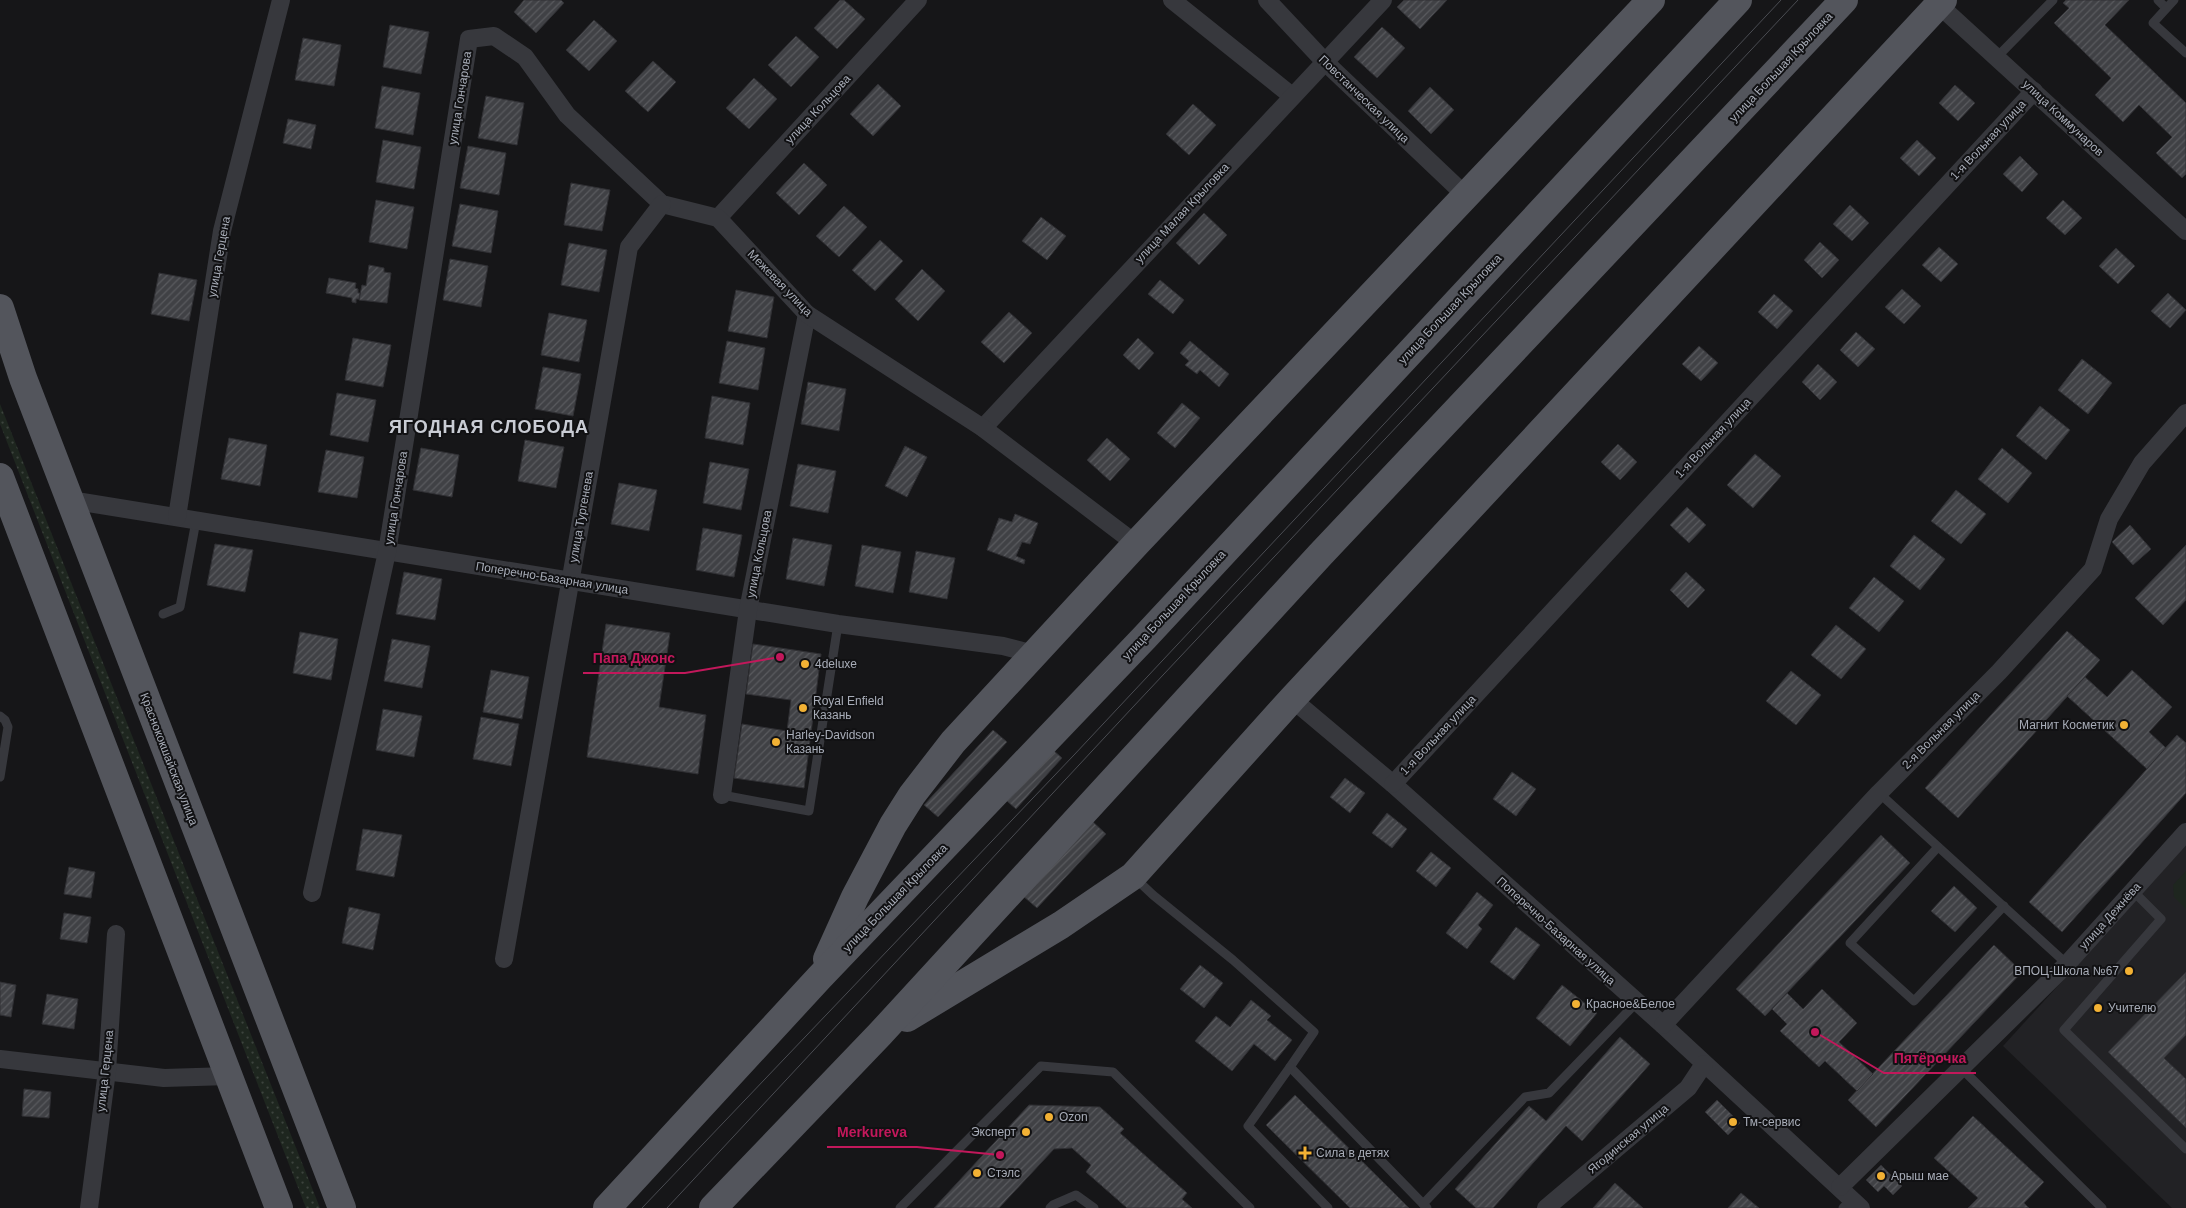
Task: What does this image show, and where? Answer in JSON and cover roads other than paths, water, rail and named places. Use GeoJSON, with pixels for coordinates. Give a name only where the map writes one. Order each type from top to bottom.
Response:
{"type":"FeatureCollection","features":[{"type":"Feature","properties":{"kind":"main road"},"geometry":{"type":"LineString","coordinates":[[819,978],[855,897],[893,825],[912,795],[953,742],[1136,544],[1651,0]]}},
{"type":"Feature","properties":{"kind":"main road","name":"улица Большая Крыловка"},"geometry":{"type":"LineString","coordinates":[[607,1208],[819,978],[1145,637],[1738,0]]}},
{"type":"Feature","properties":{"kind":"main road","name":"улица Большая Крыловка"},"geometry":{"type":"LineString","coordinates":[[713,1208],[880,1034],[1320,555],[1844,0]]}},
{"type":"Feature","properties":{"kind":"main road"},"geometry":{"type":"LineString","coordinates":[[880,1034],[1061,925],[1133,876],[1292,699],[1941,2]]}},
{"type":"Feature","properties":{"kind":"main road","name":"Краснококшайская улица"},"geometry":{"type":"LineString","coordinates":[[0,308],[23,378],[342,1208]]}},
{"type":"Feature","properties":{"kind":"main road"},"geometry":{"type":"LineString","coordinates":[[3,488],[279,1208]]}},
{"type":"Feature","properties":{"kind":"street","name":"улица Герцена"},"geometry":{"type":"LineString","coordinates":[[177,518],[222,231],[282,0]]}},
{"type":"Feature","properties":{"kind":"street","name":"улица Кольцова"},"geometry":{"type":"LineString","coordinates":[[718,218],[918,0]]}},
{"type":"Feature","properties":{"kind":"street"},"geometry":{"type":"LineString","coordinates":[[1172,0],[1292,96]]}},
{"type":"Feature","properties":{"kind":"street","name":"Повстанческая улица"},"geometry":{"type":"LineString","coordinates":[[1267,0],[1325,62],[1465,195]]}},
{"type":"Feature","properties":{"kind":"street","name":"улица Малая Крыловка"},"geometry":{"type":"LineString","coordinates":[[983,428],[1383,0]]}},
{"type":"Feature","properties":{"kind":"street","name":"улица Коммунаров"},"geometry":{"type":"LineString","coordinates":[[1941,2],[1997,57],[2186,231]]}},
{"type":"Feature","properties":{"kind":"street","name":"улица Гончарова"},"geometry":{"type":"LineString","coordinates":[[312,893],[387,552],[469,39],[494,36],[525,57],[567,115],[662,204]]}},
{"type":"Feature","properties":{"kind":"street","name":"1-я Вольная улица"},"geometry":{"type":"LineString","coordinates":[[1393,784],[2034,91]]}},
{"type":"Feature","properties":{"kind":"street"},"geometry":{"type":"LineString","coordinates":[[662,204],[718,218]]}},
{"type":"Feature","properties":{"kind":"street","name":"улица Тургенева"},"geometry":{"type":"LineString","coordinates":[[504,960],[629,247],[662,204]]}},
{"type":"Feature","properties":{"kind":"street","name":"Межевая улица"},"geometry":{"type":"LineString","coordinates":[[718,218],[807,314],[983,428],[1136,544]]}},
{"type":"Feature","properties":{"kind":"street","name":"улица Кольцова"},"geometry":{"type":"LineString","coordinates":[[722,795],[748,610],[807,314]]}},
{"type":"Feature","properties":{"kind":"street","name":"2-я Вольная улица"},"geometry":{"type":"LineString","coordinates":[[1663,1025],[1880,793],[1999,672],[2093,569],[2109,519],[2142,463],[2186,412]]}},
{"type":"Feature","properties":{"kind":"street","name":"Поперечно-Базарная улица"},"geometry":{"type":"LineString","coordinates":[[70,500],[748,610],[1003,646],[1034,654]]}},
{"type":"Feature","properties":{"kind":"street","name":"Поперечно-Базарная улица"},"geometry":{"type":"LineString","coordinates":[[1292,699],[1393,784],[1663,1025],[1849,1200]]}},
{"type":"Feature","properties":{"kind":"street","name":"улица Дежнёва"},"geometry":{"type":"LineString","coordinates":[[1849,1200],[1961,1068],[2067,964],[2186,832]]}},
{"type":"Feature","properties":{"kind":"street","name":"улица Герцена"},"geometry":{"type":"LineString","coordinates":[[90,1208],[107,1071],[116,934]]}},
{"type":"Feature","properties":{"kind":"street"},"geometry":{"type":"LineString","coordinates":[[0,1059],[164,1078],[229,1076]]}},
{"type":"Feature","properties":{"kind":"street","name":"Ягодинская улица"},"geometry":{"type":"LineString","coordinates":[[1546,1208],[1688,1088],[1704,1064]]}},
{"type":"Feature","properties":{"kind":"lane"},"geometry":{"type":"LineString","coordinates":[[1997,57],[2053,0]]}},
{"type":"Feature","properties":{"kind":"lane"},"geometry":{"type":"LineString","coordinates":[[2158,0],[2166,8]]}},
{"type":"Feature","properties":{"kind":"lane"},"geometry":{"type":"LineString","coordinates":[[2174,0],[2153,23],[2186,53]]}},
{"type":"Feature","properties":{"kind":"lane"},"geometry":{"type":"LineString","coordinates":[[163,614],[180,607],[196,520]]}},
{"type":"Feature","properties":{"kind":"lane"},"geometry":{"type":"LineString","coordinates":[[722,795],[808,811],[838,624]]}},
{"type":"Feature","properties":{"kind":"lane"},"geometry":{"type":"LineString","coordinates":[[0,716],[5,720],[8,727],[0,777]]}},
{"type":"Feature","properties":{"kind":"lane"},"geometry":{"type":"LineString","coordinates":[[1880,793],[2067,964]]}},
{"type":"Feature","properties":{"kind":"lane"},"geometry":{"type":"LineString","coordinates":[[1938,847],[1850,944],[1914,1001],[2004,906]]}},
{"type":"Feature","properties":{"kind":"lane"},"geometry":{"type":"LineString","coordinates":[[1133,876],[1153,896],[1233,960],[1314,1032],[1248,1126],[1328,1208]]}},
{"type":"Feature","properties":{"kind":"lane"},"geometry":{"type":"LineString","coordinates":[[2133,891],[2160,919],[2064,1030],[2186,1149]]}},
{"type":"Feature","properties":{"kind":"lane"},"geometry":{"type":"LineString","coordinates":[[1290,1067],[1425,1206],[1525,1097],[1549,1093],[1636,1002]]}},
{"type":"Feature","properties":{"kind":"lane"},"geometry":{"type":"LineString","coordinates":[[900,1208],[1041,1066],[1113,1072],[1250,1208]]}},
{"type":"Feature","properties":{"kind":"lane"},"geometry":{"type":"LineString","coordinates":[[1961,1068],[2102,1208]]}},
{"type":"Feature","properties":{"kind":"lane"},"geometry":{"type":"LineString","coordinates":[[1050,1208],[1076,1195],[1094,1208]]}},
{"type":"Feature","properties":{"kind":"tram line"},"geometry":{"type":"LineString","coordinates":[[642,1208],[1074,755],[1781,0]]}},
{"type":"Feature","properties":{"kind":"tram line"},"geometry":{"type":"LineString","coordinates":[[667,1208],[1132,708],[1798,0]]}},
{"type":"Feature","properties":{"kind":"place","name":"Папа Джонс"},"geometry":{"type":"Point","coordinates":[780,657]}},
{"type":"Feature","properties":{"kind":"place","name":"4deluxe"},"geometry":{"type":"Point","coordinates":[805,664]}},
{"type":"Feature","properties":{"kind":"place","name":"Royal Enfield Казань"},"geometry":{"type":"Point","coordinates":[803,708]}},
{"type":"Feature","properties":{"kind":"place","name":"Магнит Косметик"},"geometry":{"type":"Point","coordinates":[2124,725]}},
{"type":"Feature","properties":{"kind":"place","name":"Harley-Davidson Казань"},"geometry":{"type":"Point","coordinates":[776,742]}},
{"type":"Feature","properties":{"kind":"place","name":"ВПОЦ-Школа №67"},"geometry":{"type":"Point","coordinates":[2129,971]}},
{"type":"Feature","properties":{"kind":"place","name":"Красное&Белое"},"geometry":{"type":"Point","coordinates":[1576,1004]}},
{"type":"Feature","properties":{"kind":"place","name":"Учителю"},"geometry":{"type":"Point","coordinates":[2098,1008]}},
{"type":"Feature","properties":{"kind":"place","name":"Пятёрочка"},"geometry":{"type":"Point","coordinates":[1815,1032]}},
{"type":"Feature","properties":{"kind":"place","name":"Ozon"},"geometry":{"type":"Point","coordinates":[1049,1117]}},
{"type":"Feature","properties":{"kind":"place","name":"Тм-сервис"},"geometry":{"type":"Point","coordinates":[1733,1122]}},
{"type":"Feature","properties":{"kind":"place","name":"Эксперт"},"geometry":{"type":"Point","coordinates":[1026,1132]}},
{"type":"Feature","properties":{"kind":"place","name":"Сила в детях"},"geometry":{"type":"Point","coordinates":[1305,1153]}},
{"type":"Feature","properties":{"kind":"place","name":"Merkureva"},"geometry":{"type":"Point","coordinates":[1000,1155]}},
{"type":"Feature","properties":{"kind":"place","name":"Стэлс"},"geometry":{"type":"Point","coordinates":[977,1173]}},
{"type":"Feature","properties":{"kind":"place","name":"Арыш мае"},"geometry":{"type":"Point","coordinates":[1881,1176]}},
{"type":"Feature","properties":{"kind":"district","name":"ЯГОДНАЯ СЛОБОДА"},"geometry":{"type":"Point","coordinates":[489,427]}}]}
